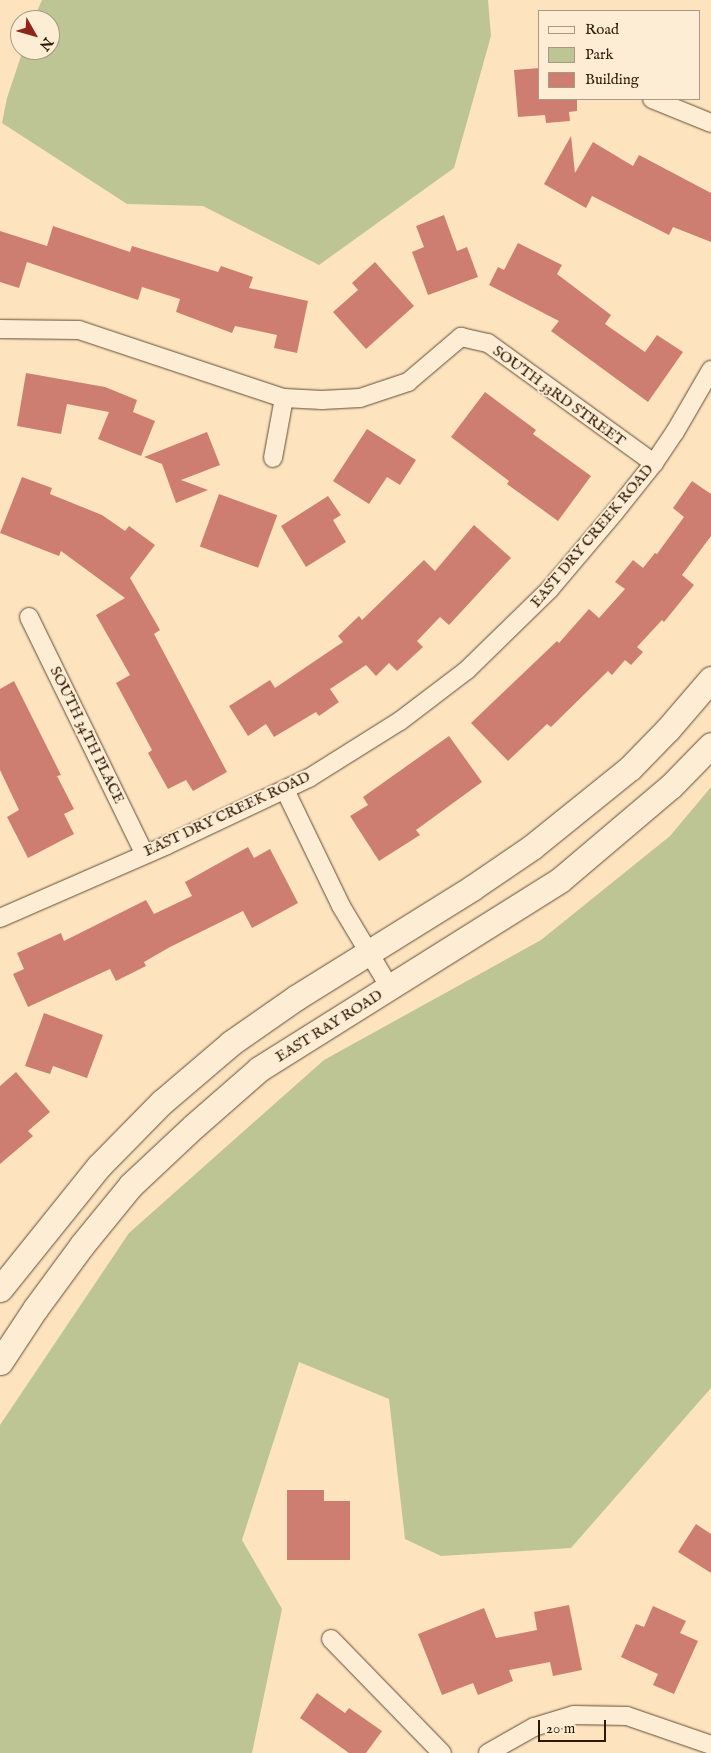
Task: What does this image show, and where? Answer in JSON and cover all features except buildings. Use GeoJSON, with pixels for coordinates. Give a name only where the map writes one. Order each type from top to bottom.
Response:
{"type":"FeatureCollection","features":[{"type":"Feature","properties":{"kind":"main road"},"geometry":{"type":"LineString","coordinates":[[0,1289],[99,1166],[162,1102],[231,1044],[368,952],[472,888],[578,811],[630,768],[668,729],[711,679]]}},
{"type":"Feature","properties":{"kind":"main road","name":"EAST RAY ROAD"},"geometry":{"type":"LineString","coordinates":[[0,1362],[35,1309],[82,1245],[131,1185],[259,1069],[560,880],[671,786],[711,745]]}},
{"type":"Feature","properties":{"kind":"street"},"geometry":{"type":"LineString","coordinates":[[654,100],[711,123]]}},
{"type":"Feature","properties":{"kind":"street"},"geometry":{"type":"LineString","coordinates":[[0,329],[79,330],[284,398],[273,458]]}},
{"type":"Feature","properties":{"kind":"street","name":"SOUTH 33RD STREET"},"geometry":{"type":"LineString","coordinates":[[284,398],[322,400],[360,398],[408,382],[461,337],[488,343],[654,463]]}},
{"type":"Feature","properties":{"kind":"street","name":"EAST DRY CREEK ROAD"},"geometry":{"type":"LineString","coordinates":[[0,918],[286,790],[400,721],[467,670],[549,590],[654,463],[675,432],[711,370]]}},
{"type":"Feature","properties":{"kind":"street","name":"SOUTH 34TH PLACE"},"geometry":{"type":"LineString","coordinates":[[29,617],[144,853]]}},
{"type":"Feature","properties":{"kind":"street"},"geometry":{"type":"LineString","coordinates":[[286,790],[341,906],[390,988]]}},
{"type":"Feature","properties":{"kind":"street"},"geometry":{"type":"LineString","coordinates":[[331,1638],[442,1753]]}},
{"type":"Feature","properties":{"kind":"street"},"geometry":{"type":"LineString","coordinates":[[488,1753],[534,1727],[574,1715],[626,1716],[711,1745]]}},
{"type":"Feature","properties":{"kind":"green space"},"geometry":{"type":"Polygon","coordinates":[[[42,0],[488,0],[491,36],[454,168],[319,265],[203,206],[127,204],[2,123],[7,98],[20,60],[60,60],[60,10],[38,10],[42,0]]]}},
{"type":"Feature","properties":{"kind":"green space"},"geometry":{"type":"Polygon","coordinates":[[[711,787],[711,1388],[571,1548],[441,1556],[405,1539],[389,1399],[299,1362],[242,1540],[282,1609],[252,1753],[0,1753],[0,1425],[129,1233],[324,1060],[541,940],[670,836],[711,787]]]}}]}
